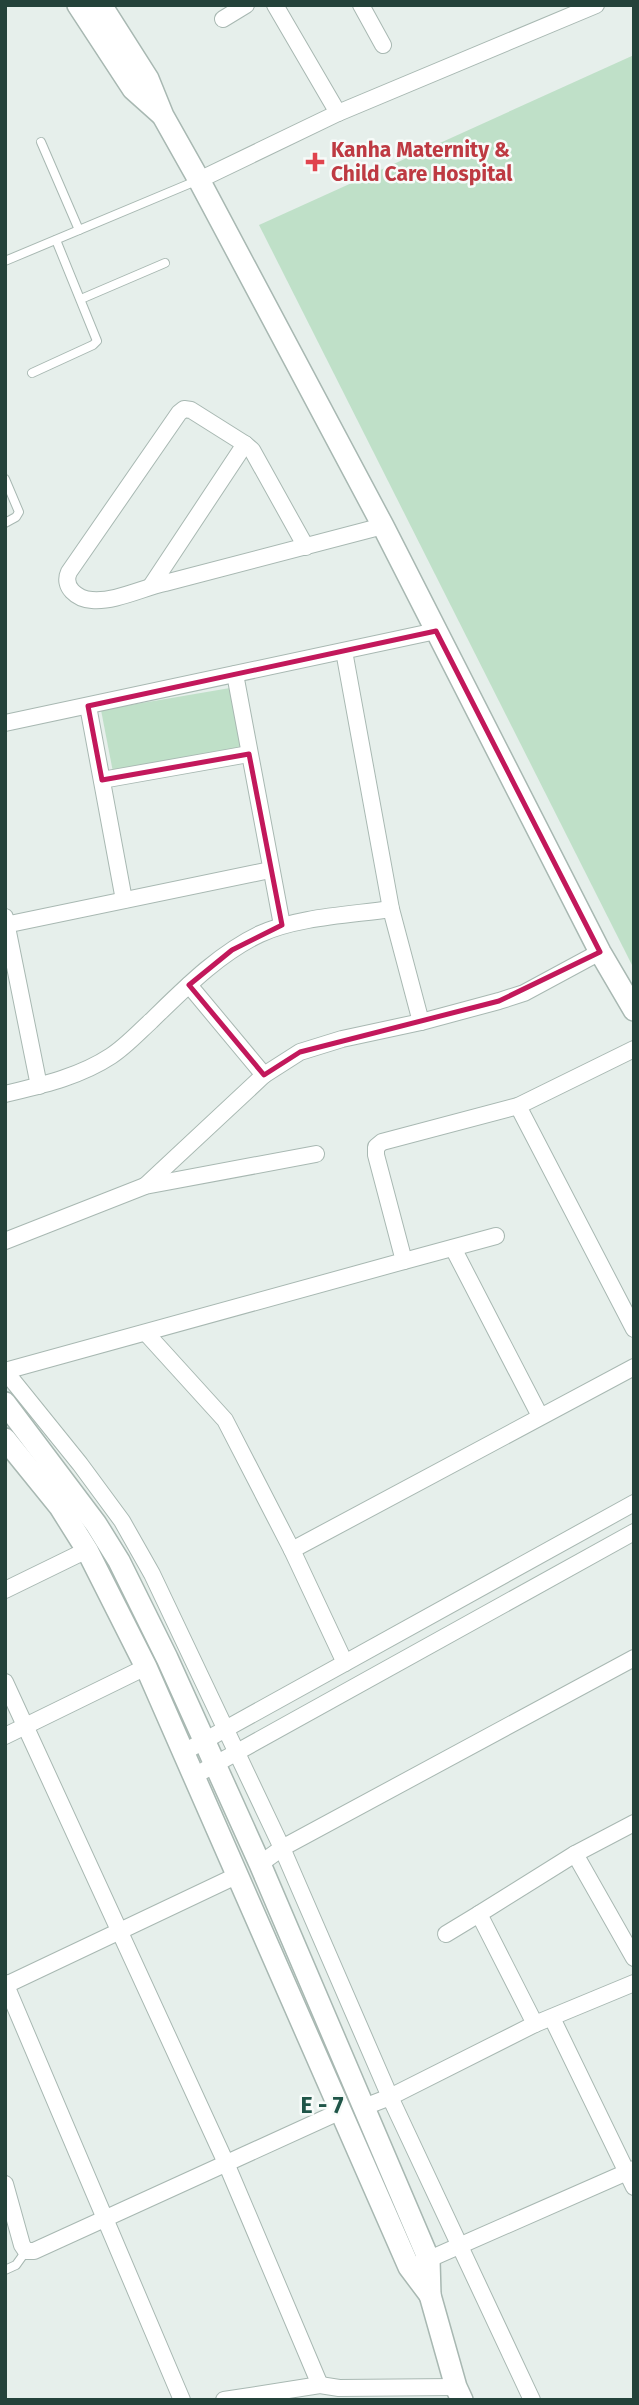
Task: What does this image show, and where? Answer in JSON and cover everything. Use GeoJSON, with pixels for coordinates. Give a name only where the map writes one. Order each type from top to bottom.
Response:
{"type":"FeatureCollection","features":[{"type":"Feature","properties":{"kind":"street"},"geometry":{"type":"LineString","coordinates":[[78,5],[133,89],[163,116]]}},
{"type":"Feature","properties":{"kind":"street"},"geometry":{"type":"LineString","coordinates":[[101,5],[148,79],[163,116],[383,526],[600,952],[634,1010]]}},
{"type":"Feature","properties":{"kind":"street"},"geometry":{"type":"LineString","coordinates":[[223,19],[246,5]]}},
{"type":"Feature","properties":{"kind":"street"},"geometry":{"type":"LineString","coordinates":[[275,5],[338,113]]}},
{"type":"Feature","properties":{"kind":"street"},"geometry":{"type":"LineString","coordinates":[[361,5],[383,45]]}},
{"type":"Feature","properties":{"kind":"street"},"geometry":{"type":"LineString","coordinates":[[199,180],[338,113],[567,11],[596,5]]}},
{"type":"Feature","properties":{"kind":"street"},"geometry":{"type":"LineString","coordinates":[[306,547],[256,458],[245,444],[191,410],[184,409],[67,577],[68,587],[82,598],[93,600],[306,547],[383,526]]}},
{"type":"Feature","properties":{"kind":"street"},"geometry":{"type":"LineString","coordinates":[[151,586],[245,444]]}},
{"type":"Feature","properties":{"kind":"street"},"geometry":{"type":"LineString","coordinates":[[5,723],[436,631]]}},
{"type":"Feature","properties":{"kind":"street"},"geometry":{"type":"LineString","coordinates":[[344,651],[391,909],[421,1022]]}},
{"type":"Feature","properties":{"kind":"street"},"geometry":{"type":"LineString","coordinates":[[234,674],[282,925]]}},
{"type":"Feature","properties":{"kind":"street"},"geometry":{"type":"LineString","coordinates":[[88,706],[124,901]]}},
{"type":"Feature","properties":{"kind":"street"},"geometry":{"type":"LineString","coordinates":[[102,780],[249,754]]}},
{"type":"Feature","properties":{"kind":"street"},"geometry":{"type":"LineString","coordinates":[[39,1086],[6,922],[124,901],[270,870]]}},
{"type":"Feature","properties":{"kind":"street"},"geometry":{"type":"LineString","coordinates":[[5,1094],[87,1070],[113,1055],[189,985],[232,950],[282,925],[391,909]]}},
{"type":"Feature","properties":{"kind":"street"},"geometry":{"type":"LineString","coordinates":[[145,1186],[264,1075],[300,1052],[524,993],[600,952]]}},
{"type":"Feature","properties":{"kind":"street"},"geometry":{"type":"LineString","coordinates":[[189,985],[264,1075]]}},
{"type":"Feature","properties":{"kind":"street"},"geometry":{"type":"LineString","coordinates":[[404,1261],[376,1147],[382,1142],[518,1106],[634,1049]]}},
{"type":"Feature","properties":{"kind":"street"},"geometry":{"type":"LineString","coordinates":[[518,1106],[634,1329]]}},
{"type":"Feature","properties":{"kind":"street"},"geometry":{"type":"LineString","coordinates":[[5,1241],[145,1186],[316,1154]]}},
{"type":"Feature","properties":{"kind":"street"},"geometry":{"type":"LineString","coordinates":[[496,1236],[5,1371],[122,1521],[152,1574],[282,1848],[390,2096],[532,2400]]}},
{"type":"Feature","properties":{"kind":"street"},"geometry":{"type":"LineString","coordinates":[[453,1248],[540,1416]]}},
{"type":"Feature","properties":{"kind":"street"},"geometry":{"type":"LineString","coordinates":[[146,1333],[225,1420],[292,1550],[345,1663]]}},
{"type":"Feature","properties":{"kind":"street"},"geometry":{"type":"LineString","coordinates":[[292,1550],[634,1367]]}},
{"type":"Feature","properties":{"kind":"street"},"geometry":{"type":"LineString","coordinates":[[5,1403],[13,1426],[96,1524],[119,1561],[205,1741],[364,2107],[430,2295],[459,2394],[320,2385],[224,2400]]}},
{"type":"Feature","properties":{"kind":"street"},"geometry":{"type":"LineString","coordinates":[[5,1439],[60,1507],[87,1550],[146,1667],[341,2111],[419,2264]]}},
{"type":"Feature","properties":{"kind":"street"},"geometry":{"type":"LineString","coordinates":[[184,1752],[634,1503]]}},
{"type":"Feature","properties":{"kind":"street"},"geometry":{"type":"LineString","coordinates":[[194,1776],[634,1532]]}},
{"type":"Feature","properties":{"kind":"street"},"geometry":{"type":"LineString","coordinates":[[5,1591],[87,1550]]}},
{"type":"Feature","properties":{"kind":"street"},"geometry":{"type":"LineString","coordinates":[[260,1864],[282,1848],[634,1658]]}},
{"type":"Feature","properties":{"kind":"street"},"geometry":{"type":"LineString","coordinates":[[5,1736],[146,1667]]}},
{"type":"Feature","properties":{"kind":"street"},"geometry":{"type":"LineString","coordinates":[[5,1682],[226,2163],[320,2385]]}},
{"type":"Feature","properties":{"kind":"street"},"geometry":{"type":"LineString","coordinates":[[446,1934],[575,1854],[634,1823]]}},
{"type":"Feature","properties":{"kind":"street"},"geometry":{"type":"LineString","coordinates":[[575,1854],[634,1958]]}},
{"type":"Feature","properties":{"kind":"street"},"geometry":{"type":"LineString","coordinates":[[182,2400],[6,1984],[238,1875]]}},
{"type":"Feature","properties":{"kind":"street"},"geometry":{"type":"LineString","coordinates":[[479,1914],[535,2024]]}},
{"type":"Feature","properties":{"kind":"street"},"geometry":{"type":"LineString","coordinates":[[364,2107],[535,2024],[634,1983]]}},
{"type":"Feature","properties":{"kind":"street"},"geometry":{"type":"LineString","coordinates":[[552,2018],[630,2170],[634,2188]]}},
{"type":"Feature","properties":{"kind":"street"},"geometry":{"type":"LineString","coordinates":[[5,2184],[26,2251],[34,2251],[341,2111]]}},
{"type":"Feature","properties":{"kind":"street"},"geometry":{"type":"LineString","coordinates":[[419,2264],[630,2170]]}},
{"type":"Feature","properties":{"kind":"lane"},"geometry":{"type":"LineString","coordinates":[[41,142],[79,230]]}},
{"type":"Feature","properties":{"kind":"lane"},"geometry":{"type":"LineString","coordinates":[[6,259],[199,180]]}},
{"type":"Feature","properties":{"kind":"lane"},"geometry":{"type":"LineString","coordinates":[[32,373],[96,343],[97,337],[56,240]]}},
{"type":"Feature","properties":{"kind":"lane"},"geometry":{"type":"LineString","coordinates":[[81,299],[165,263]]}},
{"type":"Feature","properties":{"kind":"lane"},"geometry":{"type":"LineString","coordinates":[[5,479],[19,512],[5,523]]}},
{"type":"Feature","properties":{"kind":"lane"},"geometry":{"type":"LineString","coordinates":[[5,2270],[16,2265],[26,2251]]}},
{"type":"Feature","properties":{"kind":"highlighted area"},"geometry":{"type":"Polygon","coordinates":[[[436,631],[600,952],[499,1001],[300,1052],[264,1075],[189,985],[232,950],[282,925],[249,754],[102,780],[88,706],[436,631]]]}},
{"type":"Feature","properties":{"kind":"green space"},"geometry":{"type":"Polygon","coordinates":[[[634,55],[634,969],[259,225],[634,55]]]}},
{"type":"Feature","properties":{"kind":"green space"},"geometry":{"type":"Polygon","coordinates":[[[230,688],[241,749],[113,772],[101,710],[230,688]]]}},
{"type":"Feature","properties":{"kind":"place","name":"Kanha Maternity & Child Care Hospital"},"geometry":{"type":"Point","coordinates":[315,162]}},
{"type":"Feature","properties":{"kind":"district","name":"E - 7"},"geometry":{"type":"Point","coordinates":[322,2105]}}]}
